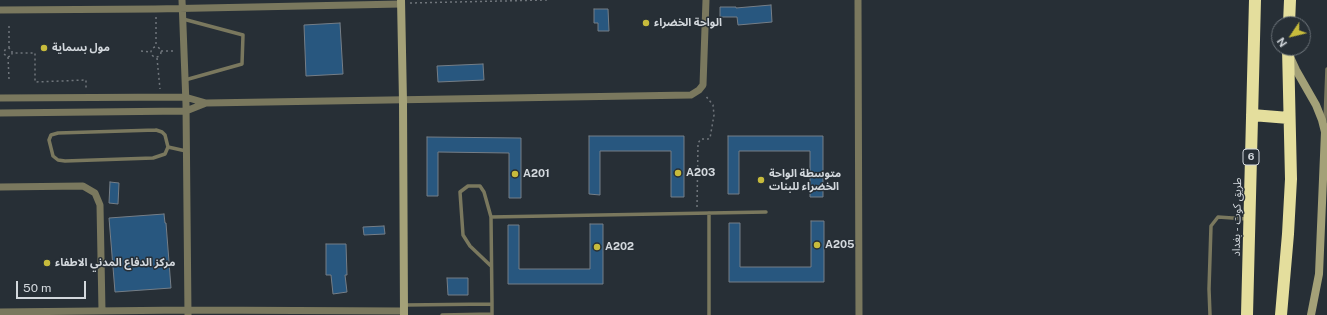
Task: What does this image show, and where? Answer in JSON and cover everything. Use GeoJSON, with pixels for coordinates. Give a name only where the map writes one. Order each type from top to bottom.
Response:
{"type":"FeatureCollection","features":[{"type":"Feature","properties":{"kind":"highway","name":"طريق كوت - بغداد"},"geometry":{"type":"LineString","coordinates":[[1247,313],[1255,0]]}},
{"type":"Feature","properties":{"kind":"highway"},"geometry":{"type":"LineString","coordinates":[[1289,16],[1290,0]]}},
{"type":"Feature","properties":{"kind":"highway"},"geometry":{"type":"LineString","coordinates":[[1281,315],[1291,179],[1288,56]]}},
{"type":"Feature","properties":{"kind":"highway"},"geometry":{"type":"LineString","coordinates":[[1252,116],[1289,118]]}},
{"type":"Feature","properties":{"kind":"street"},"geometry":{"type":"LineString","coordinates":[[182,0],[186,111],[188,313]]}},
{"type":"Feature","properties":{"kind":"street"},"geometry":{"type":"LineString","coordinates":[[0,98],[185,97],[206,103],[403,101],[690,95],[699,90],[703,85],[706,0]]}},
{"type":"Feature","properties":{"kind":"street"},"geometry":{"type":"LineString","coordinates":[[858,0],[859,315]]}},
{"type":"Feature","properties":{"kind":"street"},"geometry":{"type":"LineString","coordinates":[[0,10],[156,9],[401,2],[404,310],[188,313],[102,311],[0,312]]}},
{"type":"Feature","properties":{"kind":"street"},"geometry":{"type":"LineString","coordinates":[[1291,56],[1296,70],[1316,105],[1322,120],[1326,144],[1319,274],[1311,315]]}},
{"type":"Feature","properties":{"kind":"street"},"geometry":{"type":"LineString","coordinates":[[0,113],[186,111],[206,103]]}},
{"type":"Feature","properties":{"kind":"street"},"geometry":{"type":"LineString","coordinates":[[0,187],[83,186],[95,193],[100,205],[102,311]]}},
{"type":"Feature","properties":{"kind":"lane"},"geometry":{"type":"LineString","coordinates":[[182,19],[243,35],[242,64],[185,80]]}},
{"type":"Feature","properties":{"kind":"lane"},"geometry":{"type":"LineString","coordinates":[[1325,132],[1327,69]]}},
{"type":"Feature","properties":{"kind":"lane"},"geometry":{"type":"LineString","coordinates":[[156,130],[165,135],[168,147],[165,154],[153,158],[65,161],[58,160],[53,156],[49,140],[51,135],[58,133],[156,130]]}},
{"type":"Feature","properties":{"kind":"lane"},"geometry":{"type":"LineString","coordinates":[[168,147],[186,151]]}},
{"type":"Feature","properties":{"kind":"lane"},"geometry":{"type":"LineString","coordinates":[[442,315],[492,315],[492,266],[491,217],[484,192],[480,186],[468,186],[460,192],[463,235],[470,246],[492,266]]}},
{"type":"Feature","properties":{"kind":"lane"},"geometry":{"type":"LineString","coordinates":[[491,217],[766,212]]}},
{"type":"Feature","properties":{"kind":"lane"},"geometry":{"type":"LineString","coordinates":[[709,213],[710,315]]}},
{"type":"Feature","properties":{"kind":"lane"},"geometry":{"type":"LineString","coordinates":[[1210,315],[1209,289],[1211,226],[1218,217],[1250,219]]}},
{"type":"Feature","properties":{"kind":"lane"},"geometry":{"type":"LineString","coordinates":[[404,310],[492,304]]}},
{"type":"Feature","properties":{"kind":"path"},"geometry":{"type":"LineString","coordinates":[[401,2],[546,0]]}},
{"type":"Feature","properties":{"kind":"path"},"geometry":{"type":"LineString","coordinates":[[151,52],[156,47],[156,9]]}},
{"type":"Feature","properties":{"kind":"path"},"geometry":{"type":"LineString","coordinates":[[9,24],[9,48],[12,53]]}},
{"type":"Feature","properties":{"kind":"path"},"geometry":{"type":"LineString","coordinates":[[156,47],[162,51],[184,51]]}},
{"type":"Feature","properties":{"kind":"path"},"geometry":{"type":"LineString","coordinates":[[0,52],[4,52],[9,48]]}},
{"type":"Feature","properties":{"kind":"path"},"geometry":{"type":"LineString","coordinates":[[141,51],[151,52],[152,55],[157,58]]}},
{"type":"Feature","properties":{"kind":"path"},"geometry":{"type":"LineString","coordinates":[[157,58],[161,56],[162,51]]}},
{"type":"Feature","properties":{"kind":"path"},"geometry":{"type":"LineString","coordinates":[[4,52],[4,54],[8,57],[9,80]]}},
{"type":"Feature","properties":{"kind":"path"},"geometry":{"type":"LineString","coordinates":[[8,57],[12,55],[12,53],[35,53],[35,82],[86,80],[86,97]]}},
{"type":"Feature","properties":{"kind":"path"},"geometry":{"type":"LineString","coordinates":[[157,58],[161,97]]}},
{"type":"Feature","properties":{"kind":"path"},"geometry":{"type":"LineString","coordinates":[[697,213],[698,143],[701,139],[710,138],[714,115],[713,105],[708,97],[699,90]]}},
{"type":"Feature","properties":{"kind":"building"},"geometry":{"type":"Polygon","coordinates":[[[771,5],[772,22],[738,25],[737,17],[720,17],[720,7],[736,8],[771,5]]]}},
{"type":"Feature","properties":{"kind":"building"},"geometry":{"type":"Polygon","coordinates":[[[594,9],[608,9],[609,31],[598,31],[598,23],[594,23],[594,9]]]}},
{"type":"Feature","properties":{"kind":"building"},"geometry":{"type":"Polygon","coordinates":[[[340,23],[343,74],[306,76],[304,25],[340,23]]]}},
{"type":"Feature","properties":{"kind":"building"},"geometry":{"type":"Polygon","coordinates":[[[483,64],[484,80],[438,82],[437,66],[483,64]]]}},
{"type":"Feature","properties":{"kind":"building","name":"A203"},"geometry":{"type":"Polygon","coordinates":[[[589,136],[684,136],[684,197],[671,197],[671,151],[600,151],[600,195],[589,194],[589,136]]]}},
{"type":"Feature","properties":{"kind":"building"},"geometry":{"type":"Polygon","coordinates":[[[728,136],[823,136],[823,197],[810,197],[810,151],[739,151],[739,194],[728,194],[728,136]]]}},
{"type":"Feature","properties":{"kind":"building","name":"A201"},"geometry":{"type":"Polygon","coordinates":[[[427,137],[521,138],[521,198],[509,198],[509,153],[438,152],[438,196],[427,196],[427,137]]]}},
{"type":"Feature","properties":{"kind":"building"},"geometry":{"type":"Polygon","coordinates":[[[110,182],[119,183],[118,204],[109,203],[110,182]]]}},
{"type":"Feature","properties":{"kind":"building"},"geometry":{"type":"Polygon","coordinates":[[[164,214],[171,288],[115,292],[109,218],[164,214]]]}},
{"type":"Feature","properties":{"kind":"building","name":"A205"},"geometry":{"type":"Polygon","coordinates":[[[811,221],[824,221],[824,282],[729,282],[729,223],[740,223],[740,267],[811,267],[811,221]]]}},
{"type":"Feature","properties":{"kind":"building","name":"A202"},"geometry":{"type":"Polygon","coordinates":[[[590,224],[603,224],[603,284],[508,284],[508,225],[519,225],[519,269],[590,269],[590,224]]]}},
{"type":"Feature","properties":{"kind":"building"},"geometry":{"type":"Polygon","coordinates":[[[384,226],[385,234],[364,235],[363,227],[384,226]]]}},
{"type":"Feature","properties":{"kind":"building"},"geometry":{"type":"Polygon","coordinates":[[[326,244],[346,244],[347,275],[345,275],[347,292],[333,294],[331,275],[326,275],[326,244]]]}},
{"type":"Feature","properties":{"kind":"building"},"geometry":{"type":"Polygon","coordinates":[[[447,278],[468,278],[468,295],[448,295],[447,278]]]}},
{"type":"Feature","properties":{"kind":"place","name":"الواحة الخضراء"},"geometry":{"type":"Point","coordinates":[646,23]}},
{"type":"Feature","properties":{"kind":"place","name":"مول بسماية"},"geometry":{"type":"Point","coordinates":[44,48]}},
{"type":"Feature","properties":{"kind":"place","name":"A203"},"geometry":{"type":"Point","coordinates":[678,173]}},
{"type":"Feature","properties":{"kind":"place","name":"A201"},"geometry":{"type":"Point","coordinates":[515,174]}},
{"type":"Feature","properties":{"kind":"place","name":"متوسطة الواحة الخضراء للبنات"},"geometry":{"type":"Point","coordinates":[761,180]}},
{"type":"Feature","properties":{"kind":"place","name":"A205"},"geometry":{"type":"Point","coordinates":[817,245]}},
{"type":"Feature","properties":{"kind":"place","name":"A202"},"geometry":{"type":"Point","coordinates":[597,247]}},
{"type":"Feature","properties":{"kind":"place","name":"مركز الدفاع المدني الاطفاء"},"geometry":{"type":"Point","coordinates":[47,263]}}]}
